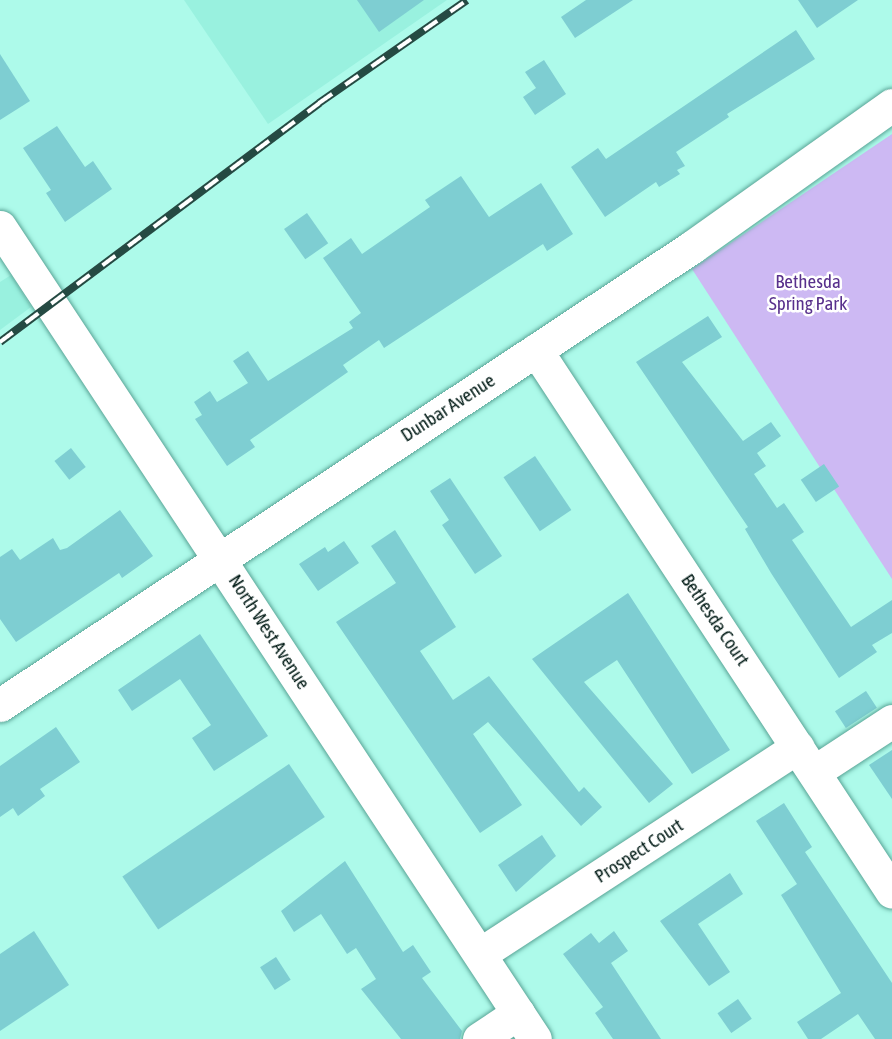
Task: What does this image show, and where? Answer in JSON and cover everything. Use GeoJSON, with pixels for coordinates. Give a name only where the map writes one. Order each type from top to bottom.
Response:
{"type":"FeatureCollection","features":[{"type":"Feature","properties":{"kind":"street","name":"Dunbar Avenue"},"geometry":{"type":"LineString","coordinates":[[0,705],[536,350],[855,135],[892,105]]}},
{"type":"Feature","properties":{"kind":"street","name":"North West Avenue"},"geometry":{"type":"LineString","coordinates":[[0,227],[222,558],[527,1026]]}},
{"type":"Feature","properties":{"kind":"street","name":"Bethesda Court"},"geometry":{"type":"LineString","coordinates":[[536,350],[892,892]]}},
{"type":"Feature","properties":{"kind":"street","name":"Prospect Court"},"geometry":{"type":"LineString","coordinates":[[480,954],[806,760],[892,721]]}},
{"type":"Feature","properties":{"kind":"street"},"geometry":{"type":"LineString","coordinates":[[479,1039],[527,1026]]}},
{"type":"Feature","properties":{"kind":"shaded area"},"geometry":{"type":"Polygon","coordinates":[[[184,0],[447,0],[268,124],[184,0]]]}},
{"type":"Feature","properties":{"kind":"shaded area"},"geometry":{"type":"Polygon","coordinates":[[[11,275],[31,307],[0,330],[0,282],[11,275]]]}},
{"type":"Feature","properties":{"kind":"green space","name":"Bethesda Spring Park"},"geometry":{"type":"Polygon","coordinates":[[[892,134],[892,579],[692,269],[892,134]]]}},
{"type":"Feature","properties":{"kind":"building"},"geometry":{"type":"Polygon","coordinates":[[[357,0],[424,0],[379,32],[357,0]]]}},
{"type":"Feature","properties":{"kind":"building"},"geometry":{"type":"Polygon","coordinates":[[[586,0],[633,0],[575,38],[561,17],[586,0]]]}},
{"type":"Feature","properties":{"kind":"building"},"geometry":{"type":"Polygon","coordinates":[[[798,0],[858,0],[817,28],[798,0]]]}},
{"type":"Feature","properties":{"kind":"building"},"geometry":{"type":"Polygon","coordinates":[[[796,30],[815,59],[727,114],[729,117],[676,152],[685,166],[677,170],[680,174],[659,187],[656,182],[605,217],[571,167],[598,148],[606,159],[796,30]]]}},
{"type":"Feature","properties":{"kind":"building"},"geometry":{"type":"Polygon","coordinates":[[[0,54],[30,101],[0,120],[0,54]]]}},
{"type":"Feature","properties":{"kind":"building"},"geometry":{"type":"Polygon","coordinates":[[[544,60],[566,94],[535,115],[523,97],[536,88],[525,72],[544,60]]]}},
{"type":"Feature","properties":{"kind":"building"},"geometry":{"type":"Polygon","coordinates":[[[57,126],[85,167],[93,161],[112,189],[65,222],[46,193],[51,190],[23,148],[57,126]]]}},
{"type":"Feature","properties":{"kind":"building"},"geometry":{"type":"Polygon","coordinates":[[[461,176],[489,217],[541,183],[573,234],[547,251],[543,244],[384,348],[379,340],[343,365],[348,372],[250,440],[255,447],[227,466],[195,419],[202,415],[194,402],[210,391],[217,402],[248,383],[233,361],[248,351],[268,381],[353,328],[349,322],[361,313],[323,258],[351,238],[362,254],[430,207],[425,200],[461,176]]]}},
{"type":"Feature","properties":{"kind":"building"},"geometry":{"type":"Polygon","coordinates":[[[307,213],[328,243],[305,259],[284,229],[307,213]]]}},
{"type":"Feature","properties":{"kind":"building"},"geometry":{"type":"Polygon","coordinates":[[[708,316],[722,337],[682,362],[743,441],[771,422],[781,436],[757,453],[766,466],[754,474],[777,508],[784,503],[804,532],[792,540],[851,627],[892,600],[892,633],[872,645],[877,652],[839,678],[771,573],[745,529],[748,527],[636,362],[708,316]]]}},
{"type":"Feature","properties":{"kind":"building"},"geometry":{"type":"Polygon","coordinates":[[[71,448],[86,467],[69,480],[54,461],[71,448]]]}},
{"type":"Feature","properties":{"kind":"building"},"geometry":{"type":"Polygon","coordinates":[[[535,456],[571,510],[540,531],[503,477],[535,456]]]}},
{"type":"Feature","properties":{"kind":"building"},"geometry":{"type":"Polygon","coordinates":[[[824,464],[839,486],[816,502],[801,480],[824,464]]]}},
{"type":"Feature","properties":{"kind":"building"},"geometry":{"type":"Polygon","coordinates":[[[450,478],[502,556],[475,574],[442,525],[449,520],[430,491],[450,478]]]}},
{"type":"Feature","properties":{"kind":"building"},"geometry":{"type":"Polygon","coordinates":[[[120,510],[153,556],[122,578],[119,573],[16,642],[0,619],[0,557],[12,549],[20,560],[53,538],[60,550],[67,548],[120,510]]]}},
{"type":"Feature","properties":{"kind":"building"},"geometry":{"type":"Polygon","coordinates":[[[395,530],[456,627],[420,651],[453,700],[489,676],[579,792],[584,787],[602,807],[581,826],[488,722],[473,734],[522,805],[480,833],[336,622],[396,583],[371,546],[395,530]]]}},
{"type":"Feature","properties":{"kind":"building"},"geometry":{"type":"Polygon","coordinates":[[[344,541],[359,563],[318,591],[299,564],[325,547],[328,552],[344,541]]]}},
{"type":"Feature","properties":{"kind":"building"},"geometry":{"type":"Polygon","coordinates":[[[628,593],[730,750],[692,774],[617,660],[584,682],[673,784],[649,803],[532,659],[628,593]]]}},
{"type":"Feature","properties":{"kind":"building"},"geometry":{"type":"Polygon","coordinates":[[[200,634],[268,736],[214,771],[192,738],[211,725],[180,679],[132,711],[118,690],[200,634]]]}},
{"type":"Feature","properties":{"kind":"building"},"geometry":{"type":"Polygon","coordinates":[[[866,691],[877,708],[846,728],[835,711],[866,691]]]}},
{"type":"Feature","properties":{"kind":"building"},"geometry":{"type":"Polygon","coordinates":[[[56,727],[80,762],[40,789],[45,796],[18,816],[13,808],[0,817],[0,766],[56,727]]]}},
{"type":"Feature","properties":{"kind":"building"},"geometry":{"type":"Polygon","coordinates":[[[892,750],[892,799],[869,765],[892,750]]]}},
{"type":"Feature","properties":{"kind":"building"},"geometry":{"type":"Polygon","coordinates":[[[289,764],[325,817],[158,929],[122,876],[289,764]]]}},
{"type":"Feature","properties":{"kind":"building"},"geometry":{"type":"Polygon","coordinates":[[[784,803],[812,847],[805,852],[892,983],[892,1039],[875,1039],[858,1014],[821,1039],[808,1039],[797,1022],[841,993],[781,895],[797,884],[756,821],[784,803]]]}},
{"type":"Feature","properties":{"kind":"building"},"geometry":{"type":"Polygon","coordinates":[[[542,835],[556,856],[516,892],[498,865],[542,835]]]}},
{"type":"Feature","properties":{"kind":"building"},"geometry":{"type":"Polygon","coordinates":[[[345,861],[403,952],[413,945],[431,972],[422,978],[462,1031],[460,1039],[401,1039],[361,989],[376,979],[356,948],[347,954],[321,914],[294,932],[281,911],[345,861]]]}},
{"type":"Feature","properties":{"kind":"building"},"geometry":{"type":"Polygon","coordinates":[[[730,873],[743,894],[698,924],[730,972],[709,986],[660,921],[730,873]]]}},
{"type":"Feature","properties":{"kind":"building"},"geometry":{"type":"Polygon","coordinates":[[[34,931],[69,985],[0,1031],[0,954],[34,931]]]}},
{"type":"Feature","properties":{"kind":"building"},"geometry":{"type":"Polygon","coordinates":[[[614,931],[628,951],[611,963],[661,1039],[613,1039],[595,1013],[603,1007],[563,954],[591,933],[599,943],[614,931]]]}},
{"type":"Feature","properties":{"kind":"building"},"geometry":{"type":"Polygon","coordinates":[[[276,957],[291,980],[275,990],[260,967],[276,957]]]}},
{"type":"Feature","properties":{"kind":"building"},"geometry":{"type":"Polygon","coordinates":[[[738,999],[752,1019],[731,1033],[718,1013],[738,999]]]}},
{"type":"Feature","properties":{"kind":"railway"},"geometry":{"type":"LineString","coordinates":[[0,342],[319,103],[467,0]]}}]}
